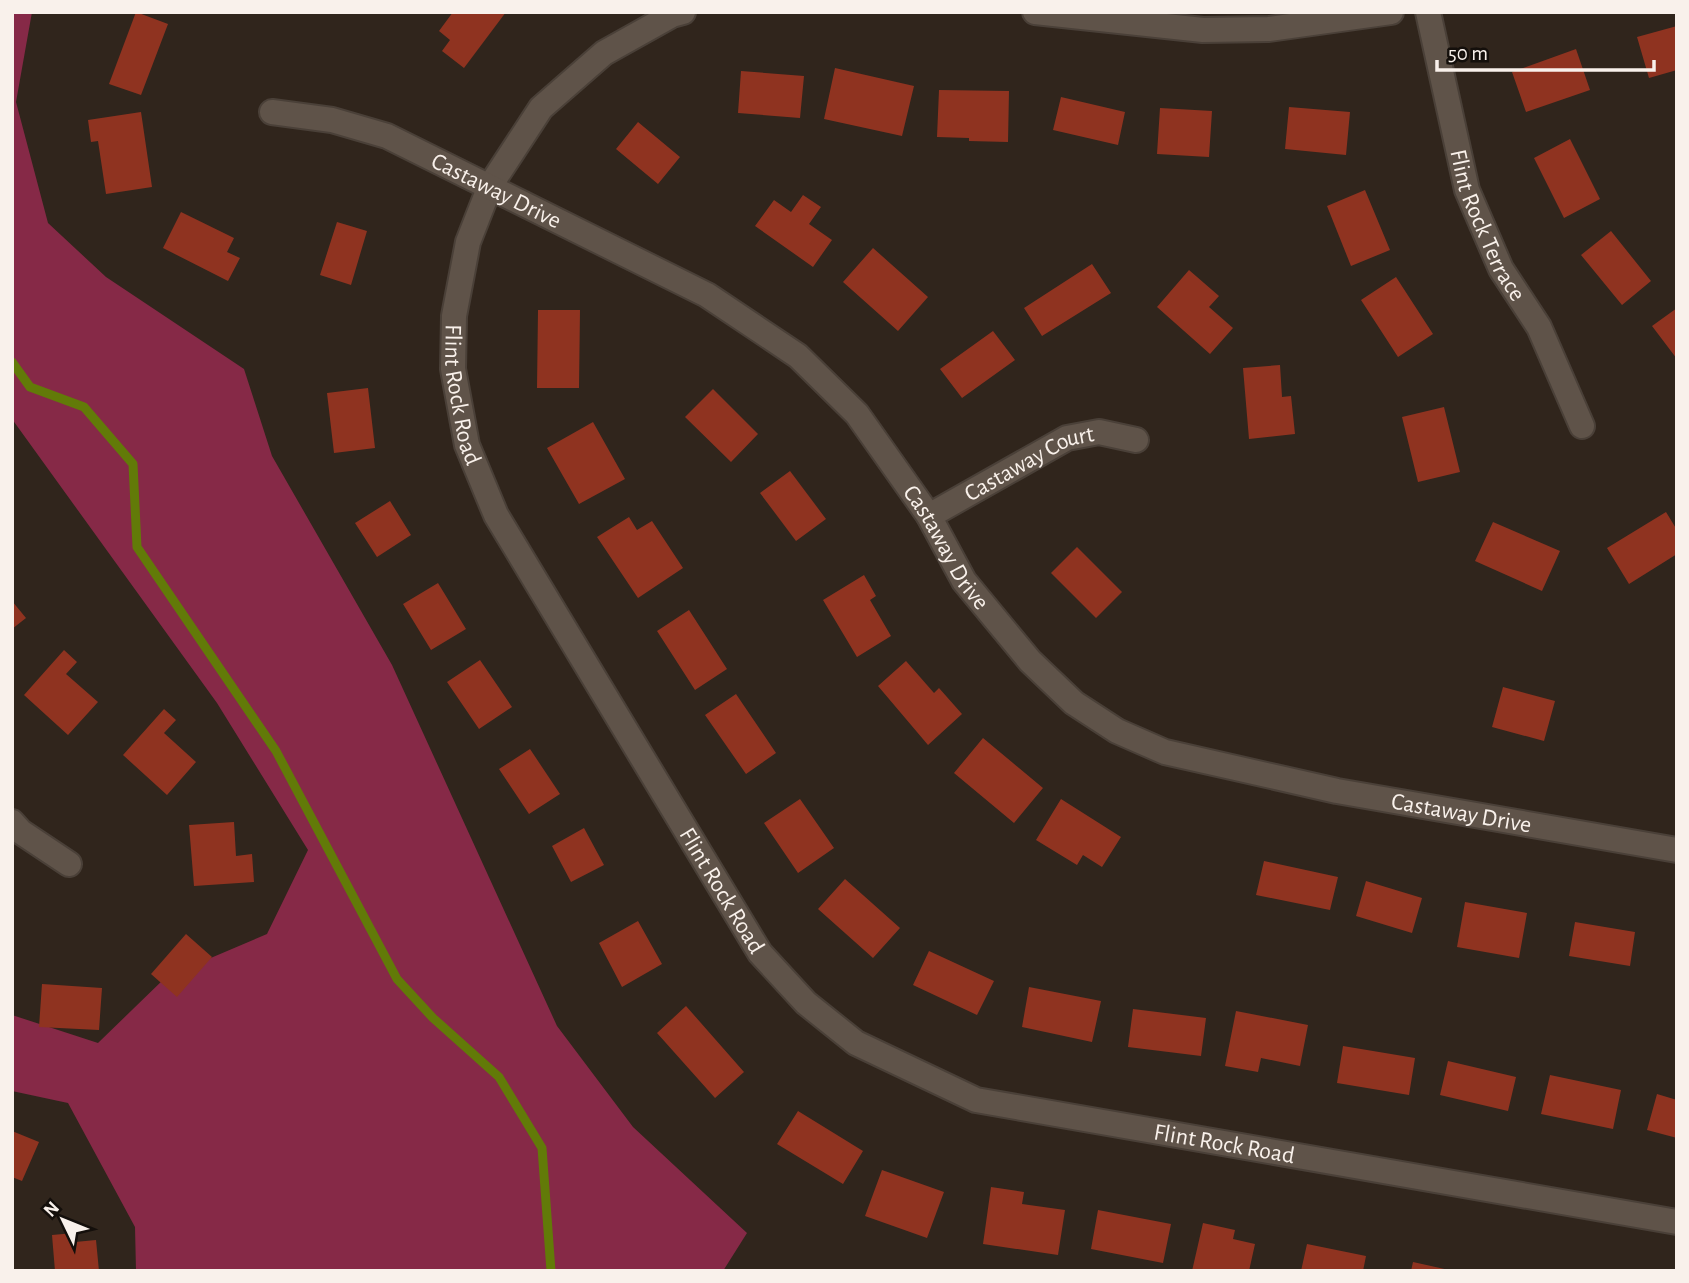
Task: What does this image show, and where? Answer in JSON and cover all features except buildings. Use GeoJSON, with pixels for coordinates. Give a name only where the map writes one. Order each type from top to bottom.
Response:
{"type":"FeatureCollection","features":[{"type":"Feature","properties":{"kind":"street","name":"Flint Rock Road"},"geometry":{"type":"LineString","coordinates":[[683,12],[672,15],[604,53],[541,108],[490,186],[468,242],[454,316],[453,369],[467,445],[496,515],[760,953],[806,1003],[856,1043],[976,1100],[1677,1222]]}},
{"type":"Feature","properties":{"kind":"street"},"geometry":{"type":"LineString","coordinates":[[1035,12],[1203,30],[1269,29],[1391,12]]}},
{"type":"Feature","properties":{"kind":"street","name":"Flint Rock Terrace"},"geometry":{"type":"LineString","coordinates":[[1427,12],[1467,190],[1501,269],[1539,327],[1582,426]]}},
{"type":"Feature","properties":{"kind":"street","name":"Castaway Drive"},"geometry":{"type":"LineString","coordinates":[[272,112],[332,120],[387,136],[707,295],[798,356],[857,414],[929,516],[964,581],[1030,661],[1074,702],[1117,731],[1165,752],[1337,791],[1677,849]]}},
{"type":"Feature","properties":{"kind":"street","name":"Castaway Court"},"geometry":{"type":"LineString","coordinates":[[929,516],[1067,438],[1099,432],[1136,440]]}},
{"type":"Feature","properties":{"kind":"street"},"geometry":{"type":"LineString","coordinates":[[12,822],[69,864]]}},
{"type":"Feature","properties":{"kind":"shaded area"},"geometry":{"type":"Polygon","coordinates":[[[12,12],[32,12],[16,102],[48,223],[106,277],[244,369],[272,456],[392,665],[557,1026],[633,1127],[747,1233],[723,1271],[136,1271],[135,1227],[68,1103],[12,1091],[12,1015],[98,1043],[166,977],[267,934],[308,850],[217,703],[12,419],[12,12]]]}},
{"type":"Feature","properties":{"kind":"waterway"},"geometry":{"type":"LineString","coordinates":[[12,362],[30,387],[84,407],[133,464],[137,547],[276,751],[397,979],[433,1018],[499,1077],[542,1148],[551,1271]]}}]}
